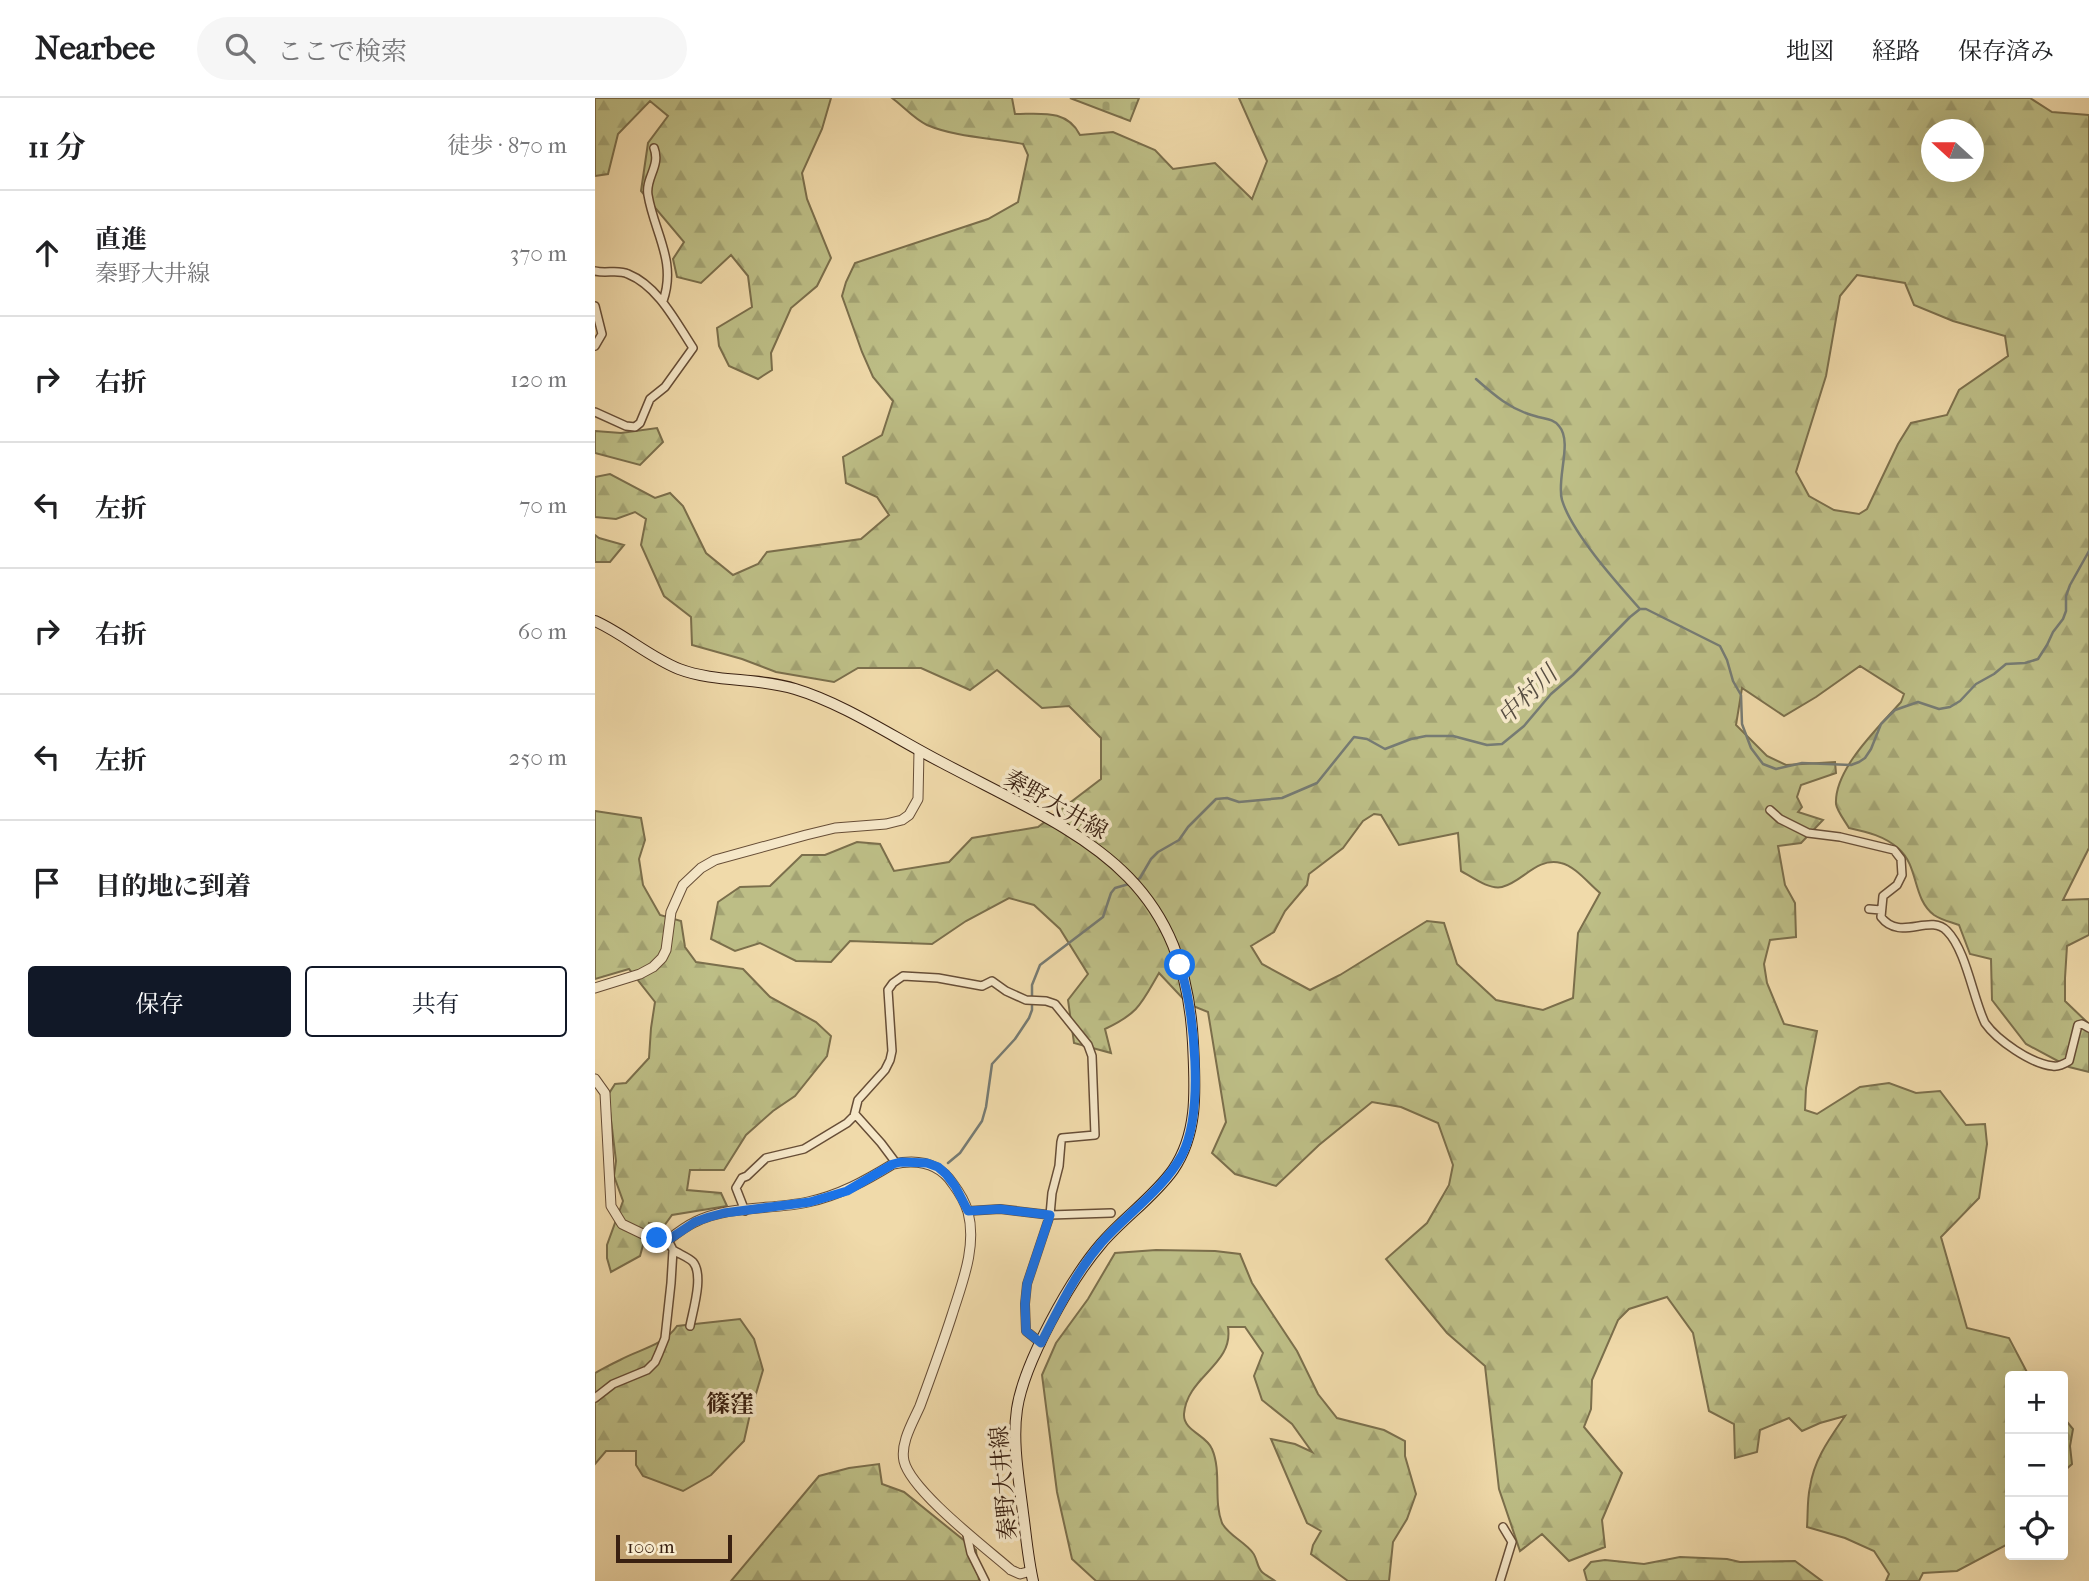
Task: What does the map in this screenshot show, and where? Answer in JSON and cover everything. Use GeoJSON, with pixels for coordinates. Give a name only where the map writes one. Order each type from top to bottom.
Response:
{"type":"FeatureCollection","features":[{"type":"Feature","properties":{"kind":"main road","name":"秦野大井線"},"geometry":{"type":"LineString","coordinates":[[595,621],[673,666],[700,676],[765,682],[799,690],[828,702],[1086,841],[1126,873],[1161,920],[1180,965],[1192,1014],[1194,1109],[1191,1131],[1171,1172],[1085,1263],[1041,1343],[1024,1381],[1016,1422],[1019,1481],[1032,1576]]}},
{"type":"Feature","properties":{"kind":"street"},"geometry":{"type":"LineString","coordinates":[[654,148],[657,157],[647,192],[666,251],[667,290],[663,301]]}},
{"type":"Feature","properties":{"kind":"street"},"geometry":{"type":"LineString","coordinates":[[595,271],[627,273],[657,293],[694,348],[665,387],[650,399],[640,423],[635,427],[626,426],[595,412]]}},
{"type":"Feature","properties":{"kind":"street"},"geometry":{"type":"LineString","coordinates":[[595,306],[602,334],[595,346]]}},
{"type":"Feature","properties":{"kind":"street"},"geometry":{"type":"LineString","coordinates":[[595,988],[641,974],[662,958],[666,950],[668,923],[683,886],[701,868],[715,860],[835,828],[886,824],[902,820],[909,815],[918,799],[919,751]]}},
{"type":"Feature","properties":{"kind":"street"},"geometry":{"type":"LineString","coordinates":[[1770,810],[1780,820],[1808,833],[1840,837],[1894,850],[1901,859],[1902,875],[1897,885],[1883,896],[1881,918],[1891,926],[1915,928],[1932,924],[1945,929],[1958,948],[1985,1023],[1992,1033],[2016,1050],[2043,1063],[2059,1066],[2069,1061],[2078,1025],[2089,1028]]}},
{"type":"Feature","properties":{"kind":"street"},"geometry":{"type":"LineString","coordinates":[[1869,909],[1881,910]]}},
{"type":"Feature","properties":{"kind":"street"},"geometry":{"type":"LineString","coordinates":[[745,1210],[736,1188],[742,1178],[766,1158],[804,1149],[847,1123],[855,1114],[858,1100],[885,1070],[893,1051],[888,989],[893,983],[904,976],[939,978],[982,986],[992,981],[1006,992],[1033,1001],[1055,1004],[1081,1035],[1092,1056],[1095,1135],[1062,1138],[1050,1215],[1025,1294],[1026,1331],[1041,1343]]}},
{"type":"Feature","properties":{"kind":"street"},"geometry":{"type":"LineString","coordinates":[[595,1079],[605,1093],[611,1206],[622,1224],[647,1236],[668,1240],[695,1222],[709,1217],[810,1202],[847,1191],[896,1163],[927,1163],[946,1174],[968,1211],[970,1242],[963,1280],[937,1362],[904,1445],[903,1456],[909,1474],[967,1535],[1011,1570],[1032,1576]]}},
{"type":"Feature","properties":{"kind":"street"},"geometry":{"type":"LineString","coordinates":[[855,1114],[896,1163]]}},
{"type":"Feature","properties":{"kind":"street"},"geometry":{"type":"LineString","coordinates":[[968,1211],[1000,1209],[1050,1215],[1111,1213]]}},
{"type":"Feature","properties":{"kind":"street"},"geometry":{"type":"LineString","coordinates":[[595,1398],[613,1384],[637,1375],[655,1362],[665,1338],[673,1250],[668,1240]]}},
{"type":"Feature","properties":{"kind":"street"},"geometry":{"type":"LineString","coordinates":[[673,1250],[693,1262],[697,1270],[698,1284],[690,1326]]}},
{"type":"Feature","properties":{"kind":"street"},"geometry":{"type":"LineString","coordinates":[[1500,1581],[1512,1542],[1503,1527]]}},
{"type":"Feature","properties":{"kind":"street"},"geometry":{"type":"LineString","coordinates":[[967,1535],[971,1553],[985,1581]]}},
{"type":"Feature","properties":{"kind":"green space"},"geometry":{"type":"Polygon","coordinates":[[[595,98],[831,98],[822,129],[802,173],[807,199],[831,258],[817,286],[791,308],[771,353],[772,370],[758,379],[729,366],[719,346],[717,328],[752,307],[748,276],[731,255],[701,283],[677,277],[673,259],[684,242],[641,191],[648,143],[668,116],[650,101],[618,134],[608,174],[595,176],[595,98]]]}},
{"type":"Feature","properties":{"kind":"green space"},"geometry":{"type":"Polygon","coordinates":[[[892,98],[1012,98],[1015,114],[1061,117],[1075,127],[1080,135],[1113,132],[1155,150],[1173,169],[1215,163],[1252,199],[1267,161],[1239,98],[2030,98],[2052,112],[2089,115],[2089,848],[2063,900],[2089,899],[2089,935],[2067,946],[2065,1001],[2089,1024],[2089,1072],[2069,1067],[2026,1044],[1992,1000],[1991,959],[1970,954],[1959,925],[1937,917],[1927,908],[1910,865],[1899,849],[1882,838],[1849,828],[1838,810],[1837,791],[1842,777],[1859,749],[1901,702],[1904,694],[1860,666],[1784,716],[1742,688],[1736,725],[1767,756],[1786,765],[1835,762],[1836,773],[1801,785],[1797,797],[1802,807],[1798,812],[1823,820],[1801,843],[1778,846],[1785,885],[1795,903],[1796,937],[1770,940],[1764,964],[1767,983],[1784,1024],[1817,1031],[1806,1088],[1805,1110],[1817,1114],[1860,1087],[1889,1083],[1916,1093],[1940,1091],[1966,1125],[1985,1124],[1987,1144],[1979,1198],[1941,1237],[1967,1328],[2009,1338],[2026,1371],[2005,1371],[2005,1546],[1957,1571],[1923,1573],[1919,1581],[1886,1581],[1889,1574],[1874,1551],[1845,1538],[1807,1527],[1809,1492],[1815,1467],[1823,1449],[1845,1416],[1802,1431],[1789,1418],[1760,1430],[1757,1452],[1735,1458],[1734,1424],[1709,1411],[1693,1333],[1667,1297],[1629,1309],[1618,1320],[1592,1380],[1591,1409],[1584,1427],[1622,1473],[1602,1520],[1605,1547],[1569,1561],[1542,1534],[1520,1551],[1499,1489],[1485,1366],[1447,1333],[1386,1259],[1427,1223],[1449,1185],[1453,1165],[1438,1123],[1401,1107],[1372,1102],[1319,1145],[1276,1186],[1235,1174],[1212,1153],[1226,1122],[1208,1012],[1188,1004],[1159,973],[1138,1007],[1105,1029],[1111,1053],[1074,1043],[1068,1000],[1088,974],[1060,929],[1034,905],[1009,898],[966,921],[932,944],[850,941],[831,962],[796,961],[760,943],[735,951],[711,939],[718,902],[740,887],[770,886],[802,855],[825,855],[857,842],[880,844],[894,871],[949,862],[972,838],[1038,827],[1101,779],[1101,738],[1069,706],[1042,708],[997,670],[970,690],[921,668],[858,668],[834,682],[776,672],[692,645],[691,617],[664,596],[641,545],[646,519],[635,512],[616,519],[595,517],[595,477],[610,474],[655,498],[670,493],[683,506],[706,553],[733,575],[758,564],[767,552],[861,539],[889,515],[877,497],[846,483],[843,457],[882,435],[893,401],[873,377],[862,352],[842,296],[846,282],[855,263],[988,219],[1018,202],[1028,155],[1023,144],[938,129],[913,116],[892,98]],[[1857,275],[1840,296],[1826,376],[1796,472],[1809,496],[1834,510],[1859,514],[1867,509],[1911,423],[1947,415],[1959,390],[2008,356],[2005,336],[1953,321],[1914,305],[1905,283],[1857,275]],[[1374,814],[1363,821],[1343,848],[1309,874],[1307,885],[1285,911],[1274,932],[1251,946],[1262,964],[1310,990],[1340,975],[1427,921],[1444,923],[1457,964],[1496,1000],[1543,1010],[1573,998],[1578,933],[1600,893],[1577,871],[1561,863],[1552,862],[1537,867],[1510,884],[1492,887],[1461,871],[1458,833],[1399,845],[1381,815],[1374,814]]]}},
{"type":"Feature","properties":{"kind":"green space"},"geometry":{"type":"Polygon","coordinates":[[[1070,98],[1139,98],[1130,121],[1070,98]]]}},
{"type":"Feature","properties":{"kind":"green space"},"geometry":{"type":"Polygon","coordinates":[[[657,428],[663,442],[640,465],[595,453],[595,431],[621,433],[657,428]]]}},
{"type":"Feature","properties":{"kind":"green space"},"geometry":{"type":"Polygon","coordinates":[[[595,535],[624,545],[610,562],[595,562],[595,535]]]}},
{"type":"Feature","properties":{"kind":"green space"},"geometry":{"type":"Polygon","coordinates":[[[595,811],[641,818],[645,840],[639,859],[643,885],[660,915],[681,921],[685,947],[696,962],[743,969],[770,997],[816,1022],[831,1036],[827,1056],[795,1096],[746,1135],[724,1170],[690,1170],[687,1190],[721,1193],[727,1206],[672,1215],[664,1226],[649,1223],[640,1256],[611,1272],[607,1245],[623,1201],[614,1176],[616,1161],[608,1095],[615,1084],[626,1083],[649,1058],[655,1002],[629,969],[595,979],[595,811]]]}},
{"type":"Feature","properties":{"kind":"green space"},"geometry":{"type":"Polygon","coordinates":[[[1156,1250],[1240,1254],[1252,1283],[1297,1351],[1318,1394],[1337,1418],[1384,1430],[1405,1441],[1405,1456],[1416,1494],[1407,1519],[1393,1542],[1389,1581],[1348,1581],[1311,1554],[1321,1531],[1307,1523],[1271,1439],[1295,1444],[1312,1452],[1292,1424],[1262,1400],[1254,1376],[1263,1353],[1245,1327],[1228,1327],[1228,1340],[1224,1351],[1193,1390],[1184,1414],[1187,1425],[1212,1449],[1217,1467],[1218,1505],[1222,1523],[1253,1553],[1262,1572],[1275,1581],[1096,1581],[1072,1559],[1057,1492],[1042,1375],[1056,1343],[1088,1299],[1115,1253],[1156,1250]]]}},
{"type":"Feature","properties":{"kind":"green space"},"geometry":{"type":"Polygon","coordinates":[[[740,1319],[754,1339],[763,1370],[744,1441],[711,1475],[683,1491],[643,1476],[636,1465],[636,1451],[606,1451],[595,1464],[595,1373],[658,1343],[677,1326],[740,1319]]]}},
{"type":"Feature","properties":{"kind":"green space"},"geometry":{"type":"Polygon","coordinates":[[[2068,1423],[2073,1429],[2070,1446],[2072,1464],[2068,1468],[2068,1423]]]}},
{"type":"Feature","properties":{"kind":"green space"},"geometry":{"type":"Polygon","coordinates":[[[879,1464],[882,1484],[904,1492],[976,1550],[979,1581],[731,1581],[819,1476],[879,1464]]]}},
{"type":"Feature","properties":{"kind":"green space"},"geometry":{"type":"Polygon","coordinates":[[[1680,1557],[1740,1562],[1795,1561],[1822,1581],[1587,1581],[1584,1570],[1591,1562],[1605,1560],[1644,1564],[1680,1557]]]}},
{"type":"Feature","properties":{"kind":"waterway"},"geometry":{"type":"LineString","coordinates":[[1476,379],[1511,406],[1557,423],[1565,441],[1561,491],[1567,513],[1596,557],[1640,609]]}},
{"type":"Feature","properties":{"kind":"waterway","name":"中村川"},"geometry":{"type":"LineString","coordinates":[[1640,609],[1646,609],[1720,646],[1741,695],[1742,724],[1751,748],[1763,764],[1776,769],[1802,763],[1851,765],[1865,758],[1881,724],[1895,710],[1918,702],[1939,709],[1950,707],[1960,701],[1976,684],[2006,664],[2038,659],[2063,619],[2070,585],[2089,551]]}},
{"type":"Feature","properties":{"kind":"waterway","name":"中村川"},"geometry":{"type":"LineString","coordinates":[[1135,881],[1140,878],[1151,859],[1179,840],[1216,799],[1227,798],[1239,802],[1282,798],[1317,783],[1354,737],[1367,739],[1385,749],[1426,736],[1453,736],[1487,745],[1502,744],[1524,726],[1551,694],[1640,609]]}},
{"type":"Feature","properties":{"kind":"waterway","name":"中村川"},"geometry":{"type":"LineString","coordinates":[[948,1163],[960,1153],[982,1121],[992,1064],[1015,1039],[1029,1018],[1032,1010],[1032,985],[1040,965],[1103,917],[1111,893],[1115,888],[1129,884]]}},
{"type":"Feature","properties":{"kind":"district","name":"篠窪"},"geometry":{"type":"Point","coordinates":[730,1404]}},
{"type":"Feature","properties":{"kind":"route"},"geometry":{"type":"LineString","coordinates":[[657,1238],[668,1240],[695,1222],[724,1213],[810,1202],[847,1191],[893,1164],[927,1163],[946,1174],[964,1200],[968,1211],[1000,1209],[1050,1215],[1025,1294],[1026,1331],[1041,1343],[1085,1263],[1171,1172],[1191,1131],[1194,1109],[1192,1014],[1180,965]]}}]}
